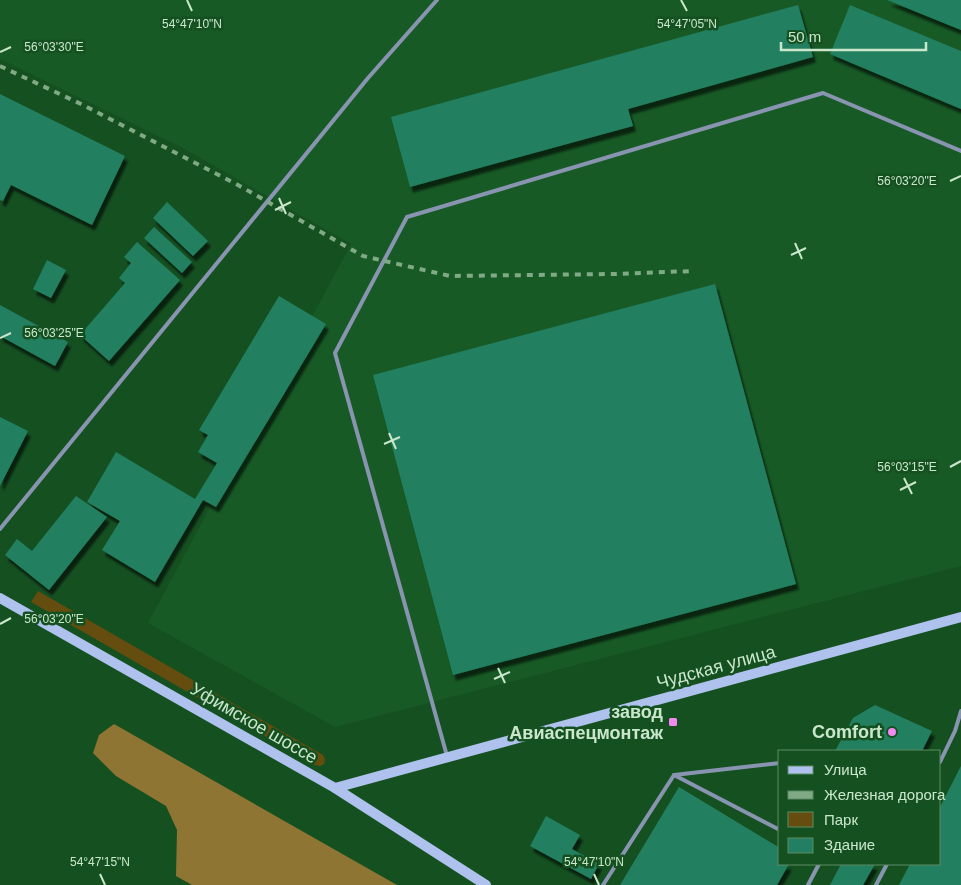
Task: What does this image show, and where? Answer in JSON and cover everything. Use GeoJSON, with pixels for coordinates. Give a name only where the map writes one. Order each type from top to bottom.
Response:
{"type":"FeatureCollection","features":[{"type":"Feature","properties":{"kind":"main road","name":"Уфимское шоссе"},"geometry":{"type":"LineString","coordinates":[[0,598],[335,788],[486,885]]}},
{"type":"Feature","properties":{"kind":"main road","name":"Чудская улица"},"geometry":{"type":"LineString","coordinates":[[335,788],[961,617]]}},
{"type":"Feature","properties":{"kind":"lane"},"geometry":{"type":"LineString","coordinates":[[0,530],[368,78],[437,0]]}},
{"type":"Feature","properties":{"kind":"lane"},"geometry":{"type":"LineString","coordinates":[[447,758],[335,353],[407,217],[823,93],[961,151]]}},
{"type":"Feature","properties":{"kind":"lane"},"geometry":{"type":"LineString","coordinates":[[941,760],[952,738],[961,711]]}},
{"type":"Feature","properties":{"kind":"lane"},"geometry":{"type":"LineString","coordinates":[[674,775],[778,763]]}},
{"type":"Feature","properties":{"kind":"lane"},"geometry":{"type":"LineString","coordinates":[[674,775],[778,829]]}},
{"type":"Feature","properties":{"kind":"lane"},"geometry":{"type":"LineString","coordinates":[[603,885],[674,775]]}},
{"type":"Feature","properties":{"kind":"lane"},"geometry":{"type":"LineString","coordinates":[[808,885],[818,865]]}},
{"type":"Feature","properties":{"kind":"lane"},"geometry":{"type":"LineString","coordinates":[[876,885],[886,865]]}},
{"type":"Feature","properties":{"kind":"shaded area"},"geometry":{"type":"Polygon","coordinates":[[[0,0],[961,0],[961,566],[335,727],[148,623],[351,244],[183,148],[0,59],[0,0]]]}},
{"type":"Feature","properties":{"kind":"shaded area"},"geometry":{"type":"Polygon","coordinates":[[[114,724],[397,885],[192,885],[176,876],[177,830],[166,806],[116,776],[93,753],[99,735],[114,724]]]}},
{"type":"Feature","properties":{"kind":"green space"},"geometry":{"type":"Polygon","coordinates":[[[38,591],[323,755],[325,759],[324,764],[320,766],[315,765],[31,602],[38,591]]]}},
{"type":"Feature","properties":{"kind":"building"},"geometry":{"type":"Polygon","coordinates":[[[887,0],[961,0],[961,30],[887,0]]]}},
{"type":"Feature","properties":{"kind":"building"},"geometry":{"type":"Polygon","coordinates":[[[798,5],[813,57],[628,109],[633,126],[410,187],[391,117],[798,5]]]}},
{"type":"Feature","properties":{"kind":"building"},"geometry":{"type":"Polygon","coordinates":[[[850,5],[961,51],[961,109],[830,54],[850,5]]]}},
{"type":"Feature","properties":{"kind":"building"},"geometry":{"type":"Polygon","coordinates":[[[0,94],[125,156],[92,225],[11,185],[3,201],[0,200],[0,94]]]}},
{"type":"Feature","properties":{"kind":"building"},"geometry":{"type":"Polygon","coordinates":[[[167,202],[208,241],[193,256],[153,218],[167,202]]]}},
{"type":"Feature","properties":{"kind":"building"},"geometry":{"type":"Polygon","coordinates":[[[154,227],[192,262],[182,273],[144,238],[154,227]]]}},
{"type":"Feature","properties":{"kind":"building"},"geometry":{"type":"Polygon","coordinates":[[[137,242],[180,280],[109,361],[80,335],[125,283],[119,278],[131,263],[124,257],[137,242]]]}},
{"type":"Feature","properties":{"kind":"building"},"geometry":{"type":"Polygon","coordinates":[[[47,260],[66,270],[51,298],[33,289],[47,260]]]}},
{"type":"Feature","properties":{"kind":"building"},"geometry":{"type":"Polygon","coordinates":[[[715,284],[796,584],[453,675],[373,375],[715,284]]]}},
{"type":"Feature","properties":{"kind":"building"},"geometry":{"type":"Polygon","coordinates":[[[279,296],[326,324],[216,507],[203,500],[155,582],[102,550],[120,521],[87,502],[116,452],[195,499],[217,463],[198,452],[208,435],[199,430],[279,296]]]}},
{"type":"Feature","properties":{"kind":"building"},"geometry":{"type":"Polygon","coordinates":[[[0,305],[68,342],[55,366],[0,336],[0,305]]]}},
{"type":"Feature","properties":{"kind":"building"},"geometry":{"type":"Polygon","coordinates":[[[0,417],[28,431],[0,486],[0,417]]]}},
{"type":"Feature","properties":{"kind":"building"},"geometry":{"type":"Polygon","coordinates":[[[76,496],[107,517],[49,590],[5,555],[17,539],[32,551],[76,496]]]}},
{"type":"Feature","properties":{"kind":"building"},"geometry":{"type":"Polygon","coordinates":[[[875,705],[932,731],[922,750],[836,750],[853,718],[875,705]]]}},
{"type":"Feature","properties":{"kind":"building"},"geometry":{"type":"Polygon","coordinates":[[[961,766],[961,885],[899,885],[909,865],[941,865],[941,805],[961,766]]]}},
{"type":"Feature","properties":{"kind":"building"},"geometry":{"type":"Polygon","coordinates":[[[679,787],[778,847],[778,865],[788,865],[777,885],[620,885],[679,787]]]}},
{"type":"Feature","properties":{"kind":"building"},"geometry":{"type":"Polygon","coordinates":[[[546,816],[580,835],[572,849],[599,864],[591,879],[530,846],[546,816]]]}},
{"type":"Feature","properties":{"kind":"building"},"geometry":{"type":"Polygon","coordinates":[[[840,865],[874,865],[863,885],[830,885],[840,865]]]}},
{"type":"Feature","properties":{"kind":"railway"},"geometry":{"type":"LineString","coordinates":[[0,66],[81,104],[238,185],[363,256],[450,276],[693,271]]}},
{"type":"Feature","properties":{"kind":"place","name":"завод Авиаспецмонтаж"},"geometry":{"type":"Point","coordinates":[673,722]}},
{"type":"Feature","properties":{"kind":"place","name":"Comfort"},"geometry":{"type":"Point","coordinates":[892,732]}}]}
